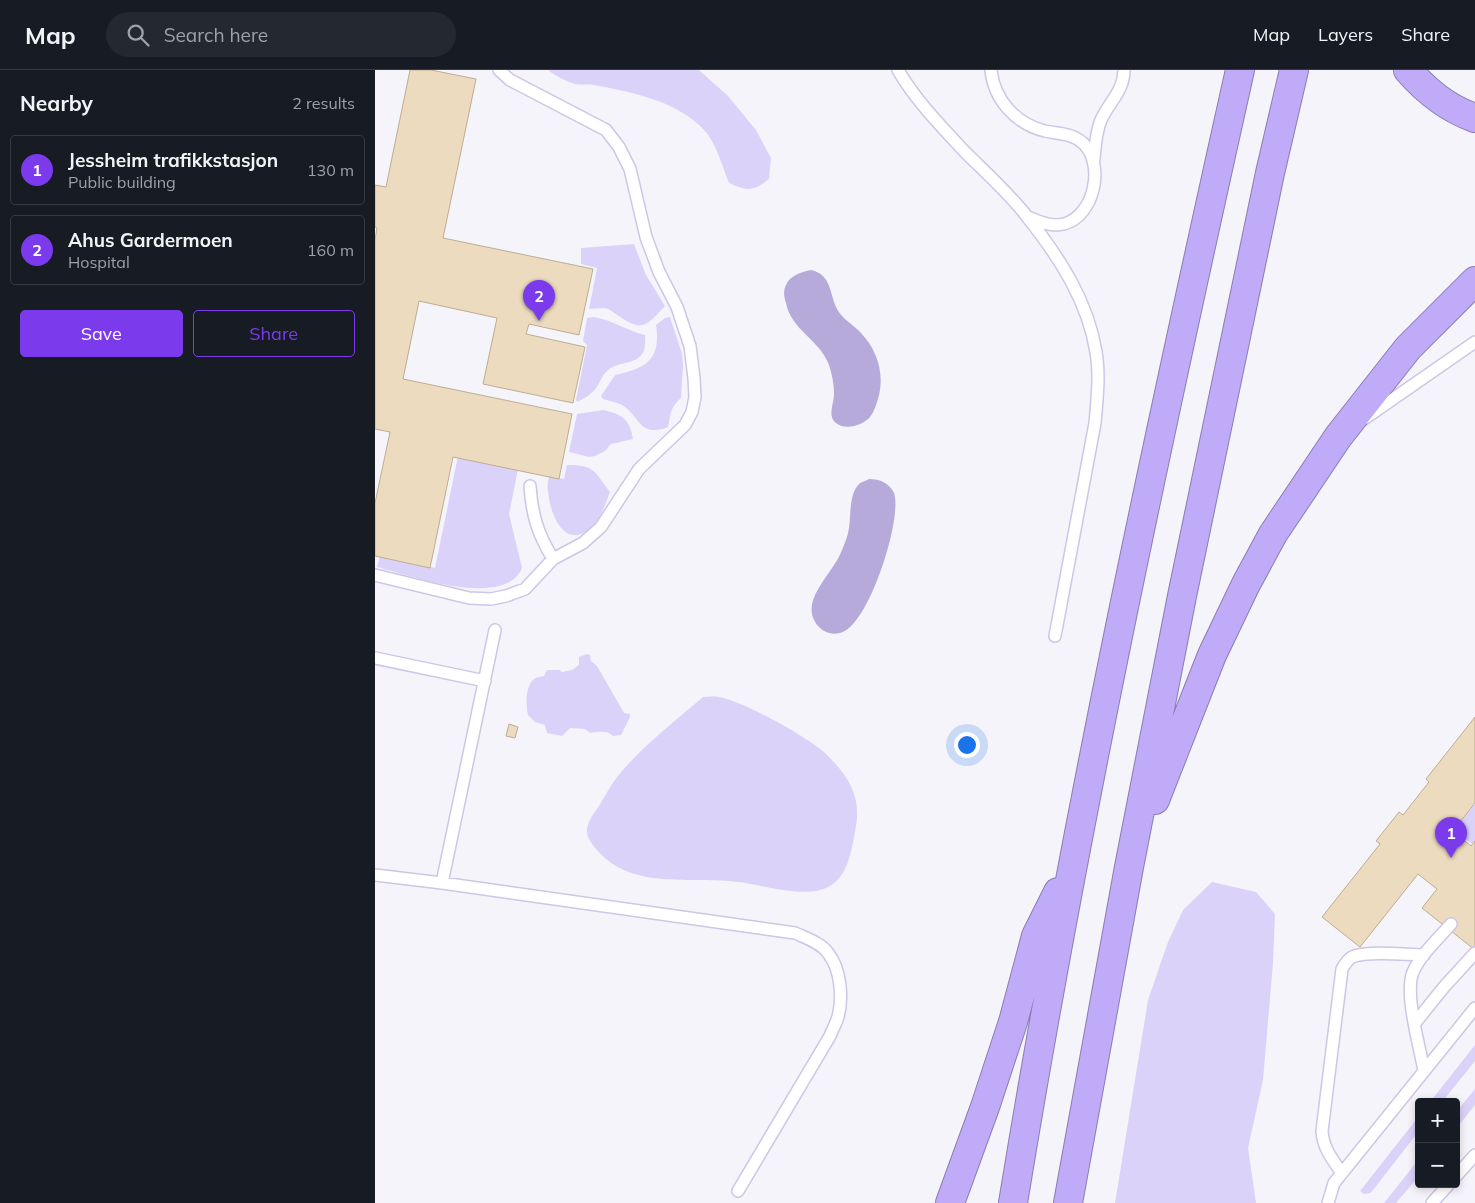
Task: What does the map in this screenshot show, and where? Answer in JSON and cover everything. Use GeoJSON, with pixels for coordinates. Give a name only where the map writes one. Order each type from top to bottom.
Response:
{"type":"FeatureCollection","features":[{"type":"Feature","properties":{"kind":"highway"},"geometry":{"type":"LineString","coordinates":[[1013,1203],[1072,864],[1120,625],[1240,70]]}},
{"type":"Feature","properties":{"kind":"highway"},"geometry":{"type":"LineString","coordinates":[[1068,1203],[1129,867],[1186,578],[1270,173],[1294,70]]}},
{"type":"Feature","properties":{"kind":"highway"},"geometry":{"type":"LineString","coordinates":[[1408,70],[1444,104],[1475,118]]}},
{"type":"Feature","properties":{"kind":"highway"},"geometry":{"type":"LineString","coordinates":[[1129,867],[1212,654],[1273,534],[1338,437],[1408,348],[1475,281]]}},
{"type":"Feature","properties":{"kind":"highway"},"geometry":{"type":"LineString","coordinates":[[949,1203],[992,1088],[1013,1022],[1036,936],[1072,864]]}},
{"type":"Feature","properties":{"kind":"lane"},"geometry":{"type":"LineString","coordinates":[[375,575],[469,598],[491,599],[525,589],[553,559],[583,543],[601,527],[639,469],[685,424],[692,412],[695,397],[695,378],[687,338],[677,307],[659,272],[646,237],[630,169],[619,147],[606,130],[510,80],[499,70]]}},
{"type":"Feature","properties":{"kind":"lane"},"geometry":{"type":"LineString","coordinates":[[898,70],[905,83],[934,118],[1027,216],[1066,272],[1080,299],[1092,330],[1098,367],[1095,424],[1055,636]]}},
{"type":"Feature","properties":{"kind":"lane"},"geometry":{"type":"LineString","coordinates":[[991,70],[999,97],[1012,114],[1026,124],[1045,131],[1069,134],[1085,145],[1094,160]]}},
{"type":"Feature","properties":{"kind":"lane"},"geometry":{"type":"LineString","coordinates":[[1027,216],[1051,225],[1068,223],[1082,212],[1090,198],[1094,185],[1097,134],[1101,122],[1120,90],[1124,70]]}},
{"type":"Feature","properties":{"kind":"lane"},"geometry":{"type":"LineString","coordinates":[[1338,437],[1475,342]]}},
{"type":"Feature","properties":{"kind":"lane"},"geometry":{"type":"LineString","coordinates":[[530,486],[531,509],[535,524],[543,543],[553,559]]}},
{"type":"Feature","properties":{"kind":"lane"},"geometry":{"type":"LineString","coordinates":[[442,883],[495,630]]}},
{"type":"Feature","properties":{"kind":"lane"},"geometry":{"type":"LineString","coordinates":[[375,658],[485,681]]}},
{"type":"Feature","properties":{"kind":"lane"},"geometry":{"type":"LineString","coordinates":[[375,875],[795,933],[816,942],[828,952],[835,964],[839,979],[841,999],[837,1018],[830,1036],[738,1191]]}},
{"type":"Feature","properties":{"kind":"lane"},"geometry":{"type":"LineString","coordinates":[[1424,1071],[1410,994],[1412,974],[1451,924]]}},
{"type":"Feature","properties":{"kind":"lane"},"geometry":{"type":"LineString","coordinates":[[1415,1023],[1475,953]]}},
{"type":"Feature","properties":{"kind":"lane"},"geometry":{"type":"LineString","coordinates":[[1342,1173],[1328,1154],[1323,1141],[1322,1131],[1342,969],[1345,962],[1352,957],[1362,954],[1425,955]]}},
{"type":"Feature","properties":{"kind":"lane"},"geometry":{"type":"LineString","coordinates":[[1328,1203],[1334,1183],[1475,1008]]}},
{"type":"Feature","properties":{"kind":"lane"},"geometry":{"type":"LineString","coordinates":[[1460,1172],[1475,1157]]}},
{"type":"Feature","properties":{"kind":"lane"},"geometry":{"type":"LineString","coordinates":[[1432,1203],[1445,1188]]}},
{"type":"Feature","properties":{"kind":"shaded area"},"geometry":{"type":"Polygon","coordinates":[[[548,70],[699,70],[728,96],[756,130],[771,158],[769,179],[759,186],[750,189],[741,188],[729,183],[716,149],[705,131],[682,112],[668,105],[624,91],[594,85],[575,84],[548,70]]]}},
{"type":"Feature","properties":{"kind":"shaded area"},"geometry":{"type":"Polygon","coordinates":[[[634,244],[646,275],[665,306],[649,322],[639,325],[627,321],[607,309],[589,309],[597,268],[581,264],[581,248],[634,244]]]}},
{"type":"Feature","properties":{"kind":"shaded area"},"geometry":{"type":"Polygon","coordinates":[[[811,270],[818,272],[826,280],[839,313],[867,340],[879,364],[881,381],[878,399],[871,415],[859,425],[845,427],[833,420],[831,413],[834,387],[829,365],[825,356],[794,321],[785,301],[784,290],[790,279],[797,274],[811,270]]]}},
{"type":"Feature","properties":{"kind":"shaded area"},"geometry":{"type":"Polygon","coordinates":[[[594,317],[645,335],[645,346],[638,358],[607,371],[592,393],[577,402],[587,345],[583,341],[587,318],[594,317]]]}},
{"type":"Feature","properties":{"kind":"shaded area"},"geometry":{"type":"Polygon","coordinates":[[[670,317],[682,354],[681,398],[673,408],[668,427],[651,430],[641,425],[622,405],[603,399],[601,396],[615,375],[636,369],[649,360],[654,354],[656,346],[656,325],[665,318],[670,317]]]}},
{"type":"Feature","properties":{"kind":"shaded area"},"geometry":{"type":"Polygon","coordinates":[[[603,410],[624,418],[630,427],[633,439],[611,444],[605,451],[595,456],[589,457],[569,452],[577,414],[603,410]]]}},
{"type":"Feature","properties":{"kind":"shaded area"},"geometry":{"type":"Polygon","coordinates":[[[458,456],[518,469],[509,514],[522,568],[512,580],[496,587],[477,588],[432,582],[377,567],[380,556],[435,568],[458,456]]]}},
{"type":"Feature","properties":{"kind":"shaded area"},"geometry":{"type":"Polygon","coordinates":[[[567,465],[589,468],[597,474],[610,492],[602,513],[595,524],[585,532],[576,535],[568,534],[562,529],[556,521],[549,501],[549,476],[564,479],[567,465]]]}},
{"type":"Feature","properties":{"kind":"shaded area"},"geometry":{"type":"Polygon","coordinates":[[[869,479],[884,482],[894,493],[893,525],[888,547],[872,593],[862,613],[851,627],[840,633],[829,633],[819,627],[813,618],[814,598],[844,545],[849,528],[853,493],[860,483],[869,479]]]}},
{"type":"Feature","properties":{"kind":"shaded area"},"geometry":{"type":"Polygon","coordinates":[[[587,654],[590,655],[591,661],[597,666],[624,713],[630,714],[621,735],[613,736],[602,732],[590,733],[585,729],[570,728],[562,736],[547,733],[545,725],[535,722],[528,715],[527,697],[530,683],[535,678],[544,676],[547,670],[559,670],[562,672],[572,670],[579,665],[579,657],[587,654]]]}},
{"type":"Feature","properties":{"kind":"shaded area"},"geometry":{"type":"Polygon","coordinates":[[[703,697],[728,699],[775,721],[819,748],[842,772],[856,799],[857,820],[847,863],[835,883],[819,890],[808,892],[739,882],[663,879],[626,871],[610,862],[593,845],[587,835],[589,823],[617,777],[647,746],[703,697]]]}},
{"type":"Feature","properties":{"kind":"shaded area"},"geometry":{"type":"Polygon","coordinates":[[[1475,804],[1475,841],[1472,844],[1454,830],[1475,804]]]}},
{"type":"Feature","properties":{"kind":"shaded area"},"geometry":{"type":"Polygon","coordinates":[[[1212,882],[1256,892],[1275,914],[1273,963],[1263,1080],[1248,1148],[1256,1203],[1115,1203],[1148,1000],[1168,942],[1183,910],[1212,882]]]}},
{"type":"Feature","properties":{"kind":"shaded area"},"geometry":{"type":"Polygon","coordinates":[[[1475,1045],[1475,1061],[1445,1098],[1433,1098],[1475,1045]]]}},
{"type":"Feature","properties":{"kind":"shaded area"},"geometry":{"type":"Polygon","coordinates":[[[1475,1089],[1475,1105],[1460,1124],[1460,1107],[1475,1089]]]}},
{"type":"Feature","properties":{"kind":"shaded area"},"geometry":{"type":"Polygon","coordinates":[[[1415,1121],[1415,1136],[1373,1190],[1370,1193],[1364,1194],[1360,1191],[1415,1121]]]}},
{"type":"Feature","properties":{"kind":"shaded area"},"geometry":{"type":"Polygon","coordinates":[[[1415,1164],[1415,1181],[1396,1203],[1384,1203],[1415,1164]]]}},
{"type":"Feature","properties":{"kind":"building"},"geometry":{"type":"Polygon","coordinates":[[[410,70],[431,70],[476,79],[443,238],[593,269],[579,335],[529,324],[526,334],[585,347],[573,403],[483,384],[497,318],[419,301],[403,379],[572,414],[559,479],[453,457],[430,568],[375,556],[375,503],[390,432],[375,429],[375,239],[377,228],[375,227],[375,185],[386,187],[410,70]]]}},
{"type":"Feature","properties":{"kind":"building"},"geometry":{"type":"Polygon","coordinates":[[[1475,717],[1475,803],[1453,831],[1471,846],[1475,841],[1475,950],[1422,908],[1437,889],[1418,874],[1360,947],[1322,917],[1380,844],[1376,841],[1399,812],[1403,815],[1429,782],[1426,779],[1475,717]]]}},
{"type":"Feature","properties":{"kind":"building"},"geometry":{"type":"Polygon","coordinates":[[[509,724],[518,727],[515,738],[506,736],[509,724]]]}},
{"type":"Feature","properties":{"kind":"place","name":"Ahus Gardermoen"},"geometry":{"type":"Point","coordinates":[539,321]}},
{"type":"Feature","properties":{"kind":"place","name":"Jessheim trafikkstasjon"},"geometry":{"type":"Point","coordinates":[1451,858]}}]}
